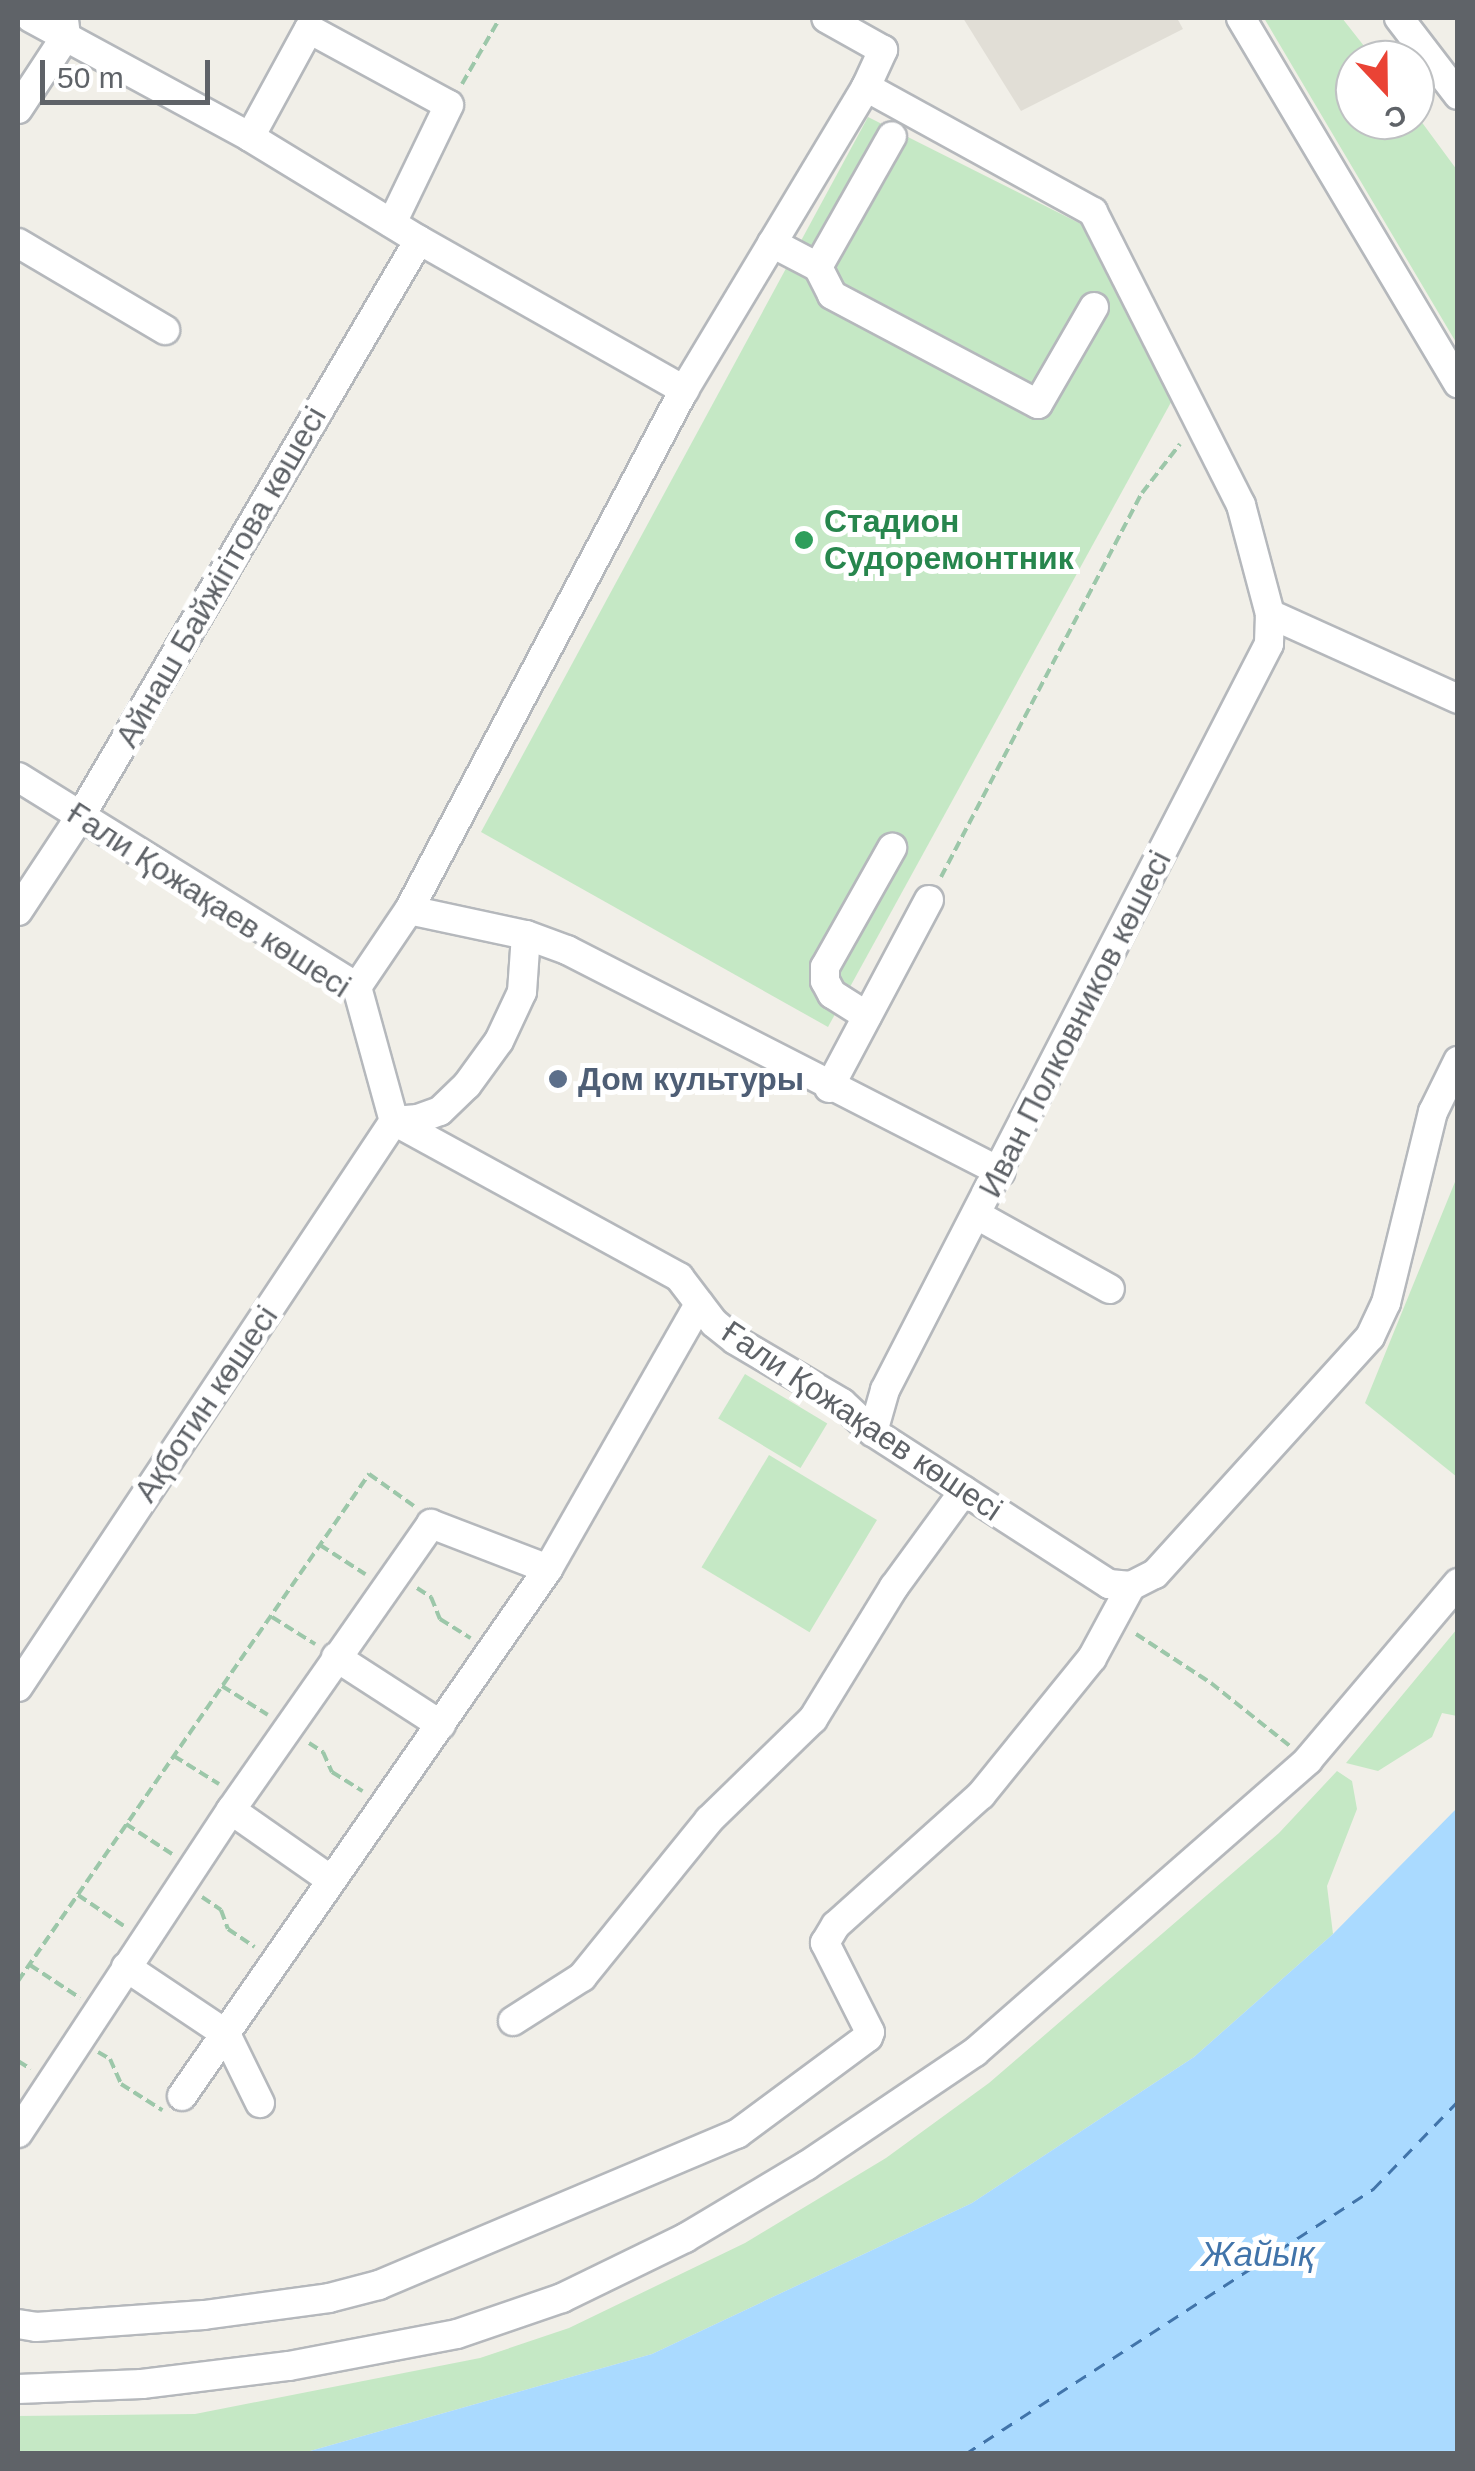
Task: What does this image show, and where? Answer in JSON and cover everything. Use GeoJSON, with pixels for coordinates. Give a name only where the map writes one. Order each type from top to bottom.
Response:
{"type":"FeatureCollection","features":[{"type":"Feature","properties":{"kind":"street"},"geometry":{"type":"LineString","coordinates":[[31,18],[65,27],[419,240],[684,390]]}},
{"type":"Feature","properties":{"kind":"street"},"geometry":{"type":"LineString","coordinates":[[358,987],[409,910],[684,390],[866,87],[882,50],[826,18]]}},
{"type":"Feature","properties":{"kind":"street"},"geometry":{"type":"LineString","coordinates":[[1241,18],[1458,384]]}},
{"type":"Feature","properties":{"kind":"street"},"geometry":{"type":"LineString","coordinates":[[1400,18],[1458,95]]}},
{"type":"Feature","properties":{"kind":"street"},"geometry":{"type":"LineString","coordinates":[[18,109],[65,27]]}},
{"type":"Feature","properties":{"kind":"street"},"geometry":{"type":"LineString","coordinates":[[250,137],[309,30],[449,105],[392,223]]}},
{"type":"Feature","properties":{"kind":"street","name":"Иван Полковников көшесі"},"geometry":{"type":"LineString","coordinates":[[866,87],[1093,212],[1242,505],[1270,614],[1269,644],[886,1390],[873,1432]]}},
{"type":"Feature","properties":{"kind":"street"},"geometry":{"type":"LineString","coordinates":[[818,268],[892,136]]}},
{"type":"Feature","properties":{"kind":"street","name":"Айнаш Байжігітова көшесі"},"geometry":{"type":"LineString","coordinates":[[18,912],[80,817],[419,240]]}},
{"type":"Feature","properties":{"kind":"street"},"geometry":{"type":"LineString","coordinates":[[18,243],[166,330]]}},
{"type":"Feature","properties":{"kind":"street"},"geometry":{"type":"LineString","coordinates":[[772,243],[818,268],[832,295],[1038,404],[1094,307]]}},
{"type":"Feature","properties":{"kind":"street"},"geometry":{"type":"LineString","coordinates":[[1270,614],[1458,699]]}},
{"type":"Feature","properties":{"kind":"street","name":"Ғали Қожақаев көшесі"},"geometry":{"type":"LineString","coordinates":[[18,777],[358,987],[394,1121],[679,1278],[735,1340],[842,1403],[873,1432],[1109,1584],[1130,1586]]}},
{"type":"Feature","properties":{"kind":"street"},"geometry":{"type":"LineString","coordinates":[[867,1016],[832,994],[825,981],[825,967],[892,848]]}},
{"type":"Feature","properties":{"kind":"street"},"geometry":{"type":"LineString","coordinates":[[830,1088],[929,900]]}},
{"type":"Feature","properties":{"kind":"street"},"geometry":{"type":"LineString","coordinates":[[409,910],[526,935],[566,950],[1000,1172]]}},
{"type":"Feature","properties":{"kind":"street"},"geometry":{"type":"LineString","coordinates":[[394,1121],[418,1120],[440,1111],[467,1085],[499,1041],[522,992],[526,935]]}},
{"type":"Feature","properties":{"kind":"street"},"geometry":{"type":"LineString","coordinates":[[18,2324],[36,2327],[204,2315],[329,2298],[379,2285],[737,2134],[868,2037],[870,2032],[825,1943],[836,1925],[980,1795],[1092,1658],[1130,1586],[1155,1574],[1370,1336],[1386,1302],[1433,1112],[1458,1061]]}},
{"type":"Feature","properties":{"kind":"street","name":"Ақботин көшесі"},"geometry":{"type":"LineString","coordinates":[[18,1687],[394,1121]]}},
{"type":"Feature","properties":{"kind":"street"},"geometry":{"type":"LineString","coordinates":[[977,1215],[1110,1289]]}},
{"type":"Feature","properties":{"kind":"street"},"geometry":{"type":"LineString","coordinates":[[182,2096],[548,1568],[699,1304]]}},
{"type":"Feature","properties":{"kind":"street"},"geometry":{"type":"LineString","coordinates":[[513,2021],[582,1977],[709,1820],[813,1719],[894,1586],[964,1491]]}},
{"type":"Feature","properties":{"kind":"street"},"geometry":{"type":"LineString","coordinates":[[18,2133],[96,2009],[431,1524],[548,1568]]}},
{"type":"Feature","properties":{"kind":"street"},"geometry":{"type":"LineString","coordinates":[[18,2389],[142,2384],[289,2366],[457,2334],[580,2290],[685,2238],[806,2166],[975,2052],[1308,1760],[1458,1583]]}},
{"type":"Feature","properties":{"kind":"street"},"geometry":{"type":"LineString","coordinates":[[336,1657],[441,1724]]}},
{"type":"Feature","properties":{"kind":"street"},"geometry":{"type":"LineString","coordinates":[[236,1804],[331,1880]]}},
{"type":"Feature","properties":{"kind":"street"},"geometry":{"type":"LineString","coordinates":[[126,1967],[226,2034],[260,2103]]}},
{"type":"Feature","properties":{"kind":"path"},"geometry":{"type":"LineString","coordinates":[[449,105],[500,18]]}},
{"type":"Feature","properties":{"kind":"path"},"geometry":{"type":"LineString","coordinates":[[929,900],[1142,492],[1199,421]]}},
{"type":"Feature","properties":{"kind":"path"},"geometry":{"type":"LineString","coordinates":[[18,1981],[369,1474],[422,1512],[431,1524]]}},
{"type":"Feature","properties":{"kind":"path"},"geometry":{"type":"LineString","coordinates":[[320,1545],[430,1597],[440,1618],[490,1652]]}},
{"type":"Feature","properties":{"kind":"path"},"geometry":{"type":"LineString","coordinates":[[271,1616],[336,1657]]}},
{"type":"Feature","properties":{"kind":"path"},"geometry":{"type":"LineString","coordinates":[[1111,1617],[1211,1683],[1308,1760]]}},
{"type":"Feature","properties":{"kind":"path"},"geometry":{"type":"LineString","coordinates":[[174,1756],[236,1804]]}},
{"type":"Feature","properties":{"kind":"path"},"geometry":{"type":"LineString","coordinates":[[126,1824],[187,1876],[220,1910],[228,1929],[276,1961]]}},
{"type":"Feature","properties":{"kind":"path"},"geometry":{"type":"LineString","coordinates":[[78,1894],[144,1940]]}},
{"type":"Feature","properties":{"kind":"path"},"geometry":{"type":"LineString","coordinates":[[29,1964],[96,2009]]}},
{"type":"Feature","properties":{"kind":"path"},"geometry":{"type":"LineString","coordinates":[[78,2040],[110,2060],[122,2084],[161,2111],[182,2096]]}},
{"type":"Feature","properties":{"kind":"shaded area"},"geometry":{"type":"Polygon","coordinates":[[[963,18],[1177,18],[1183,29],[1021,111],[963,18]]]}},
{"type":"Feature","properties":{"kind":"green space"},"geometry":{"type":"Polygon","coordinates":[[[1264,18],[1342,18],[1359,40],[1335,40],[1335,138],[1264,18]]]}},
{"type":"Feature","properties":{"kind":"green space","name":"Стадион Судоремонтник"},"geometry":{"type":"Polygon","coordinates":[[[868,117],[1087,227],[1175,395],[828,1027],[481,832],[868,117]]]}},
{"type":"Feature","properties":{"kind":"green space"},"geometry":{"type":"Polygon","coordinates":[[[1336,140],[1435,140],[1457,170],[1457,344],[1336,140]]]}},
{"type":"Feature","properties":{"kind":"green space"},"geometry":{"type":"Polygon","coordinates":[[[1457,1177],[1457,1477],[1365,1403],[1457,1177]]]}},
{"type":"Feature","properties":{"kind":"green space"},"geometry":{"type":"Polygon","coordinates":[[[745,1374],[827,1423],[801,1468],[718,1419],[745,1374]]]}},
{"type":"Feature","properties":{"kind":"green space"},"geometry":{"type":"Polygon","coordinates":[[[769,1455],[877,1520],[810,1632],[702,1567],[769,1455]]]}},
{"type":"Feature","properties":{"kind":"green space"},"geometry":{"type":"Polygon","coordinates":[[[1457,1629],[1457,1716],[1442,1713],[1432,1737],[1378,1771],[1346,1763],[1457,1629]]]}},
{"type":"Feature","properties":{"kind":"green space"},"geometry":{"type":"Polygon","coordinates":[[[1337,1771],[1352,1781],[1357,1809],[1327,1886],[1333,1934],[1194,2057],[972,2203],[652,2354],[303,2453],[18,2454],[18,2416],[195,2414],[480,2358],[569,2328],[745,2243],[886,2158],[989,2083],[1279,1833],[1337,1771]]]}},
{"type":"Feature","properties":{"kind":"water","name":"Жайық"},"geometry":{"type":"Polygon","coordinates":[[[1457,1808],[1457,2453],[303,2453],[652,2354],[972,2203],[1194,2057],[1333,1934],[1457,1808]]]}},
{"type":"Feature","properties":{"kind":"ferry route"},"geometry":{"type":"LineString","coordinates":[[965,2454],[1373,2189],[1458,2101]]}},
{"type":"Feature","properties":{"kind":"place","name":"Стадион Судоремонтник"},"geometry":{"type":"Point","coordinates":[804,540]}},
{"type":"Feature","properties":{"kind":"place","name":"Дом культуры"},"geometry":{"type":"Point","coordinates":[558,1079]}}]}
